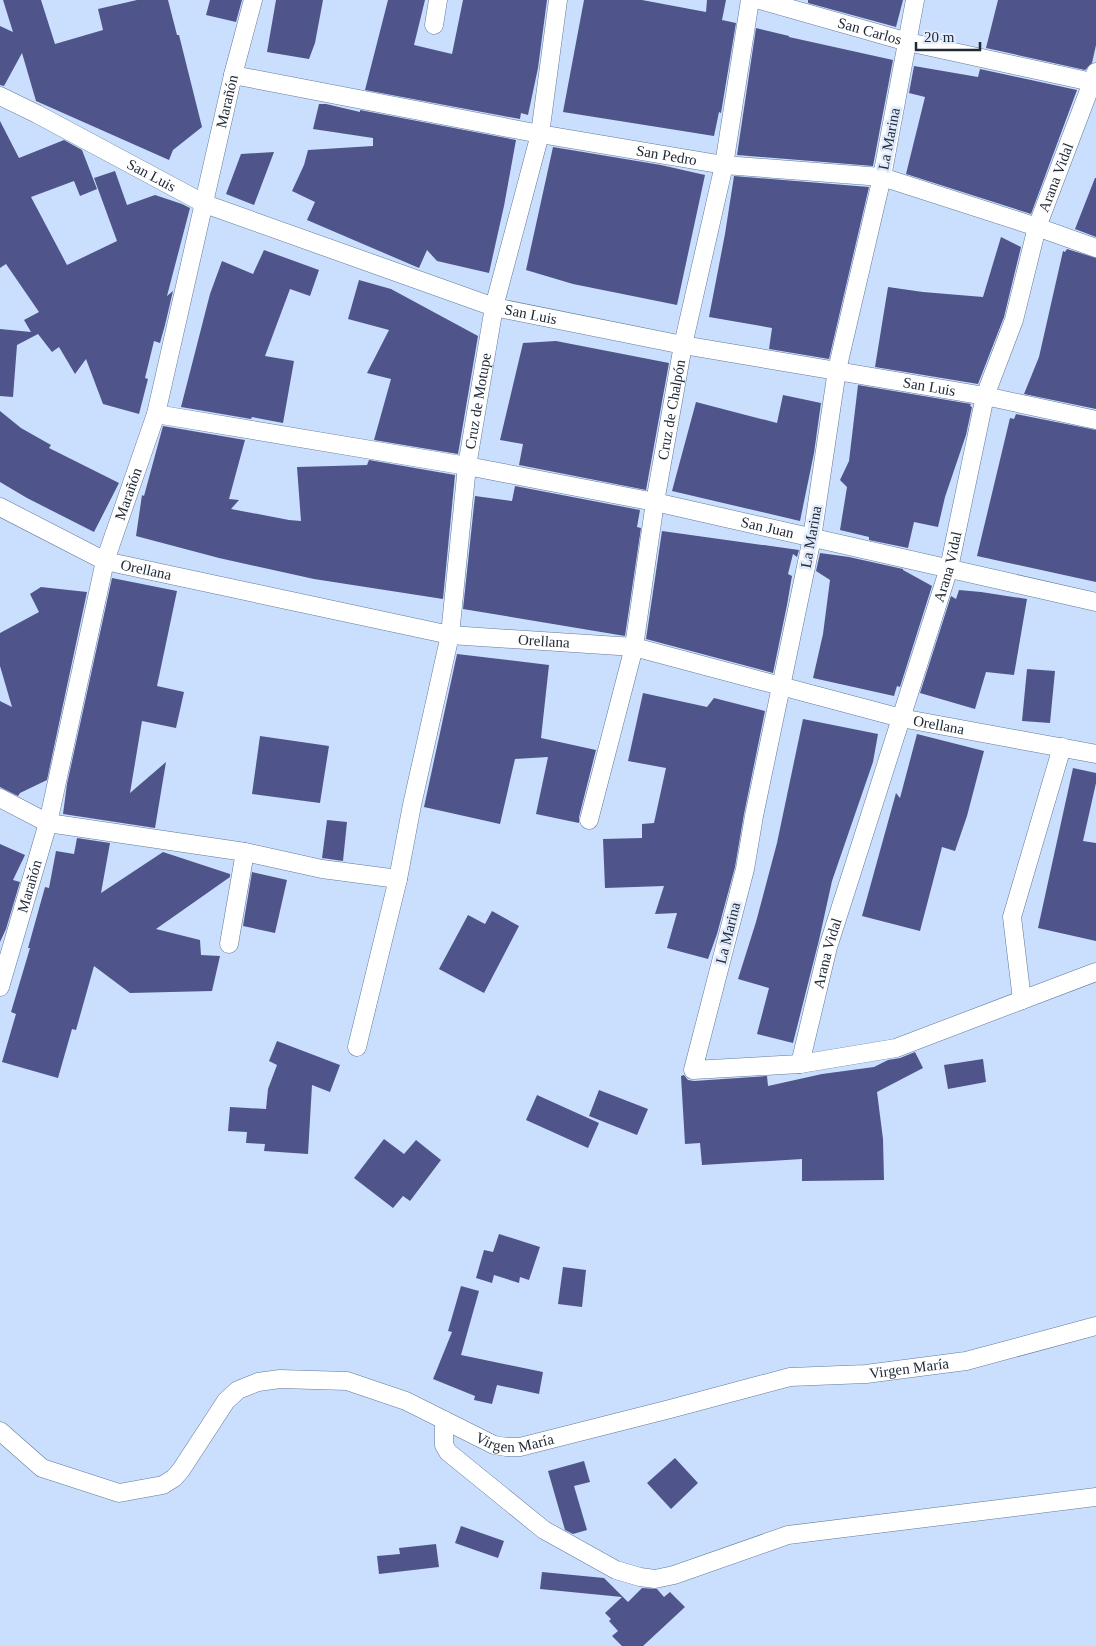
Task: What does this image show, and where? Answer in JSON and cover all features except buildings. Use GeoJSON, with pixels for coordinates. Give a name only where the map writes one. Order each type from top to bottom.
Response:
{"type":"FeatureCollection","features":[{"type":"Feature","properties":{"kind":"street","name":"Marañón"},"geometry":{"type":"LineString","coordinates":[[1,977],[48,823],[105,561],[156,414],[233,75],[253,0]]}},
{"type":"Feature","properties":{"kind":"street"},"geometry":{"type":"LineString","coordinates":[[434,25],[438,0]]}},
{"type":"Feature","properties":{"kind":"street","name":"Cruz de Motupe"},"geometry":{"type":"LineString","coordinates":[[357,1047],[398,879],[412,805],[450,635],[467,466],[494,307],[540,134],[558,0]]}},
{"type":"Feature","properties":{"kind":"street","name":"Cruz de Chalpón"},"geometry":{"type":"LineString","coordinates":[[589,820],[634,647],[655,502],[683,345],[724,165],[750,0]]}},
{"type":"Feature","properties":{"kind":"street","name":"San Carlos"},"geometry":{"type":"LineString","coordinates":[[760,0],[908,42],[1095,79]]}},
{"type":"Feature","properties":{"kind":"street","name":"La Marina"},"geometry":{"type":"LineString","coordinates":[[800,1064],[693,1070],[745,869],[754,816],[812,538],[837,370],[882,177],[915,0]]}},
{"type":"Feature","properties":{"kind":"street","name":"San Pedro"},"geometry":{"type":"LineString","coordinates":[[233,75],[540,134],[724,165],[882,177],[1096,248]]}},
{"type":"Feature","properties":{"kind":"street","name":"Arana Vidal"},"geometry":{"type":"LineString","coordinates":[[800,1064],[828,947],[949,568],[984,396],[1014,320],[1037,227],[1095,79]]}},
{"type":"Feature","properties":{"kind":"street","name":"San Luis"},"geometry":{"type":"LineString","coordinates":[[0,96],[205,204],[494,307],[683,345],[984,396],[1096,420]]}},
{"type":"Feature","properties":{"kind":"street","name":"San Juan"},"geometry":{"type":"LineString","coordinates":[[156,414],[467,466],[655,502],[1096,602]]}},
{"type":"Feature","properties":{"kind":"street","name":"Orellana"},"geometry":{"type":"LineString","coordinates":[[0,507],[105,561],[450,635],[634,647],[901,718],[1096,754]]}},
{"type":"Feature","properties":{"kind":"street"},"geometry":{"type":"LineString","coordinates":[[1022,1000],[1012,917],[1062,747]]}},
{"type":"Feature","properties":{"kind":"street"},"geometry":{"type":"LineString","coordinates":[[0,798],[48,823],[245,852],[322,869],[398,879]]}},
{"type":"Feature","properties":{"kind":"street"},"geometry":{"type":"LineString","coordinates":[[229,944],[245,852]]}},
{"type":"Feature","properties":{"kind":"street"},"geometry":{"type":"LineString","coordinates":[[800,1064],[896,1048],[1096,972]]}},
{"type":"Feature","properties":{"kind":"street","name":"Virgen María"},"geometry":{"type":"LineString","coordinates":[[0,1431],[42,1468],[119,1493],[163,1485],[174,1478],[226,1400],[238,1390],[258,1382],[280,1379],[347,1381],[406,1401],[494,1444],[506,1447],[520,1447],[790,1377],[866,1374],[966,1361],[1096,1326]]}},
{"type":"Feature","properties":{"kind":"street"},"geometry":{"type":"LineString","coordinates":[[444,1420],[444,1445],[448,1452],[544,1530],[616,1570],[640,1577],[655,1578],[674,1575],[788,1535],[1096,1497]]}}]}
